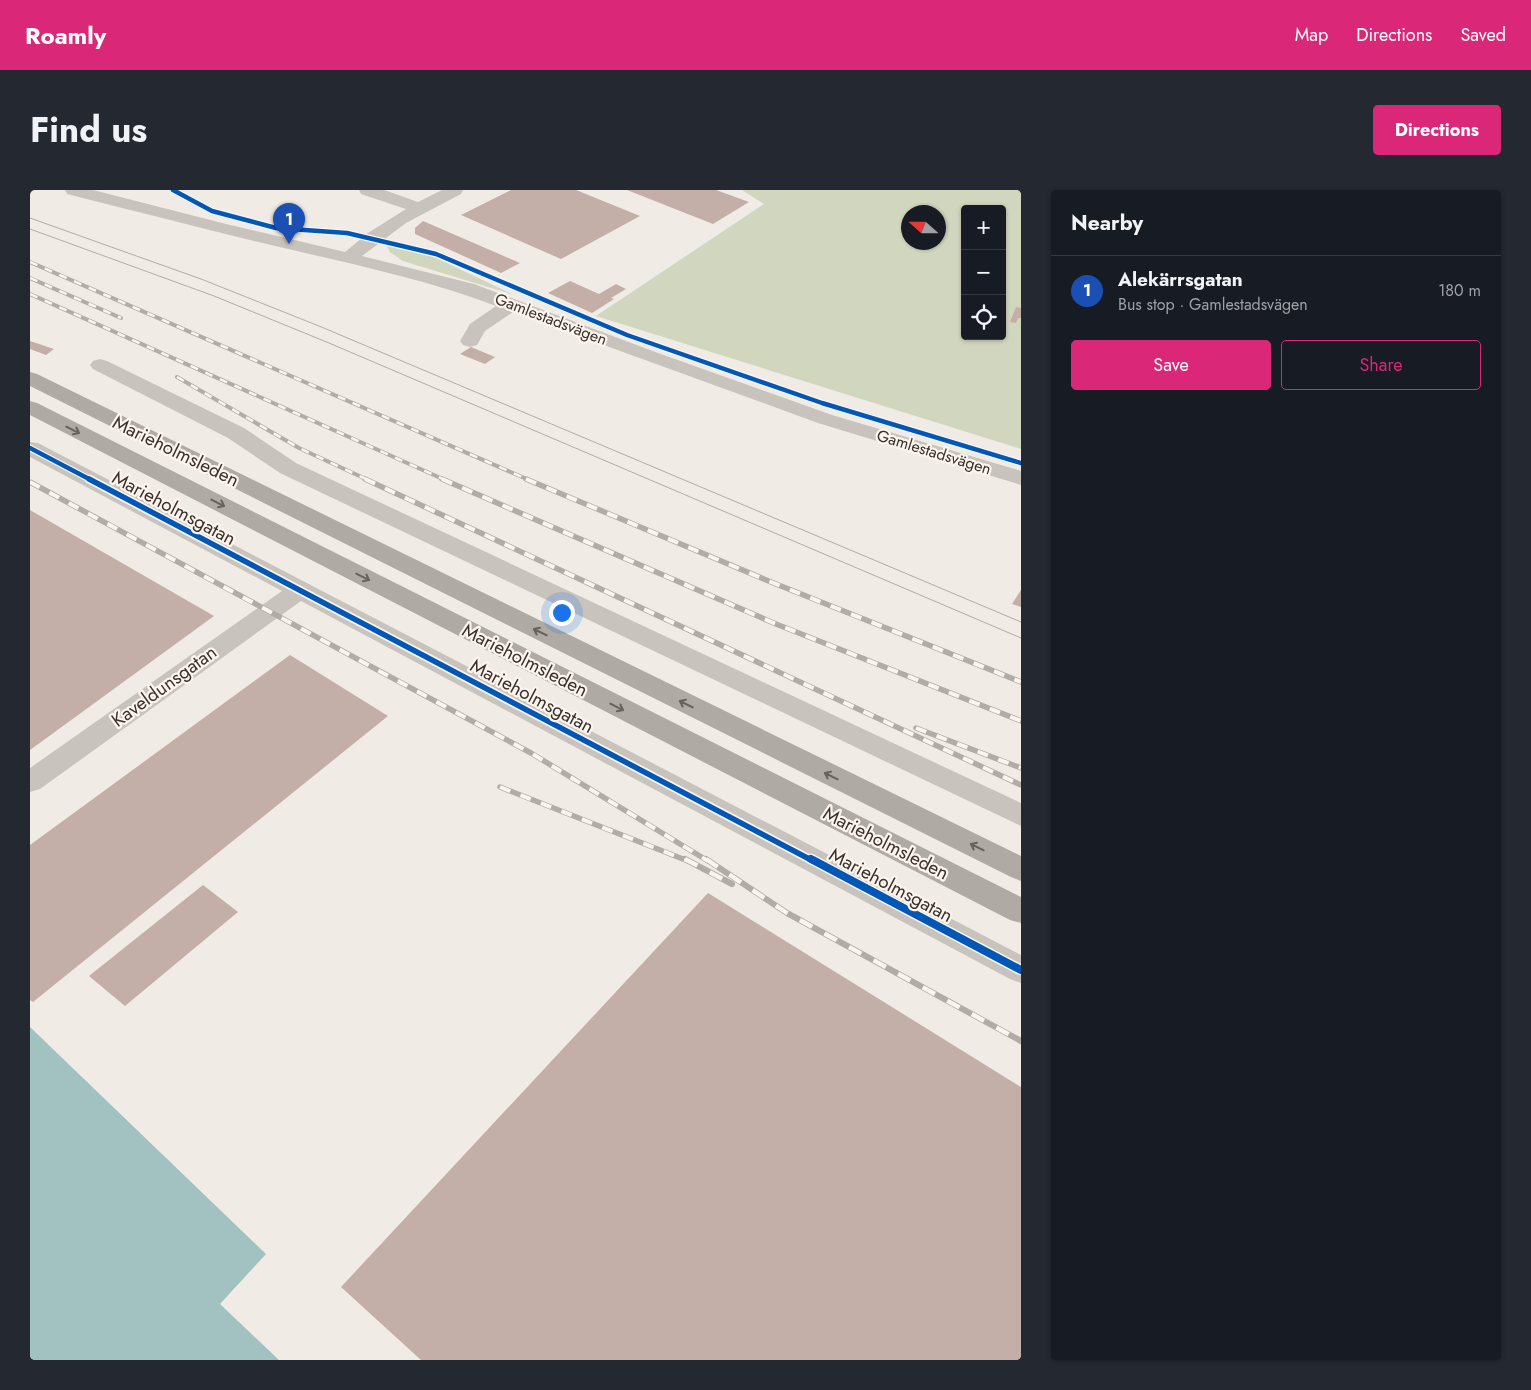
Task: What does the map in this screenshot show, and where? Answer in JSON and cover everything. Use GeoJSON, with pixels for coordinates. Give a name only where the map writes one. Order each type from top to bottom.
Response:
{"type":"FeatureCollection","features":[{"type":"Feature","properties":{"kind":"highway","name":"Marieholmsleden"},"geometry":{"type":"LineString","coordinates":[[30,378],[1021,869]]}},
{"type":"Feature","properties":{"kind":"highway","name":"Marieholmsleden"},"geometry":{"type":"LineString","coordinates":[[30,407],[1021,911]]}},
{"type":"Feature","properties":{"kind":"street","name":"Gamlestadsvägen"},"geometry":{"type":"LineString","coordinates":[[73,190],[103,193],[224,229],[350,257],[467,288],[651,357],[825,419],[1021,478]]}},
{"type":"Feature","properties":{"kind":"street"},"geometry":{"type":"LineString","coordinates":[[367,190],[418,207]]}},
{"type":"Feature","properties":{"kind":"street"},"geometry":{"type":"LineString","coordinates":[[350,257],[388,226],[418,207],[455,190]]}},
{"type":"Feature","properties":{"kind":"street"},"geometry":{"type":"LineString","coordinates":[[470,341],[477,328],[511,304]]}},
{"type":"Feature","properties":{"kind":"street"},"geometry":{"type":"LineString","coordinates":[[100,365],[236,433],[288,468],[1021,815]]}},
{"type":"Feature","properties":{"kind":"street","name":"Marieholmsgatan"},"geometry":{"type":"LineString","coordinates":[[30,448],[1021,970]]}},
{"type":"Feature","properties":{"kind":"street","name":"Kaveldunsgatan"},"geometry":{"type":"LineString","coordinates":[[30,782],[299,591]]}},
{"type":"Feature","properties":{"kind":"green space"},"geometry":{"type":"Polygon","coordinates":[[[742,190],[1021,190],[1021,449],[596,316],[764,204],[742,190]]]}},
{"type":"Feature","properties":{"kind":"green space"},"geometry":{"type":"Polygon","coordinates":[[[387,246],[434,257],[514,295],[403,261],[390,252],[387,246]]]}},
{"type":"Feature","properties":{"kind":"water"},"geometry":{"type":"Polygon","coordinates":[[[30,1027],[266,1254],[220,1304],[279,1360],[30,1360],[30,1027]]]}},
{"type":"Feature","properties":{"kind":"building"},"geometry":{"type":"Polygon","coordinates":[[[511,190],[576,190],[640,216],[561,259],[461,215],[511,190]]]}},
{"type":"Feature","properties":{"kind":"building"},"geometry":{"type":"Polygon","coordinates":[[[627,190],[716,190],[749,202],[713,224],[627,190]]]}},
{"type":"Feature","properties":{"kind":"building"},"geometry":{"type":"Polygon","coordinates":[[[423,221],[520,263],[501,273],[415,234],[415,228],[423,221]]]}},
{"type":"Feature","properties":{"kind":"building"},"geometry":{"type":"Polygon","coordinates":[[[570,281],[599,294],[616,284],[626,289],[592,313],[548,293],[570,281]]]}},
{"type":"Feature","properties":{"kind":"building"},"geometry":{"type":"Polygon","coordinates":[[[1016,307],[1021,308],[1021,318],[1018,318],[1016,323],[1010,322],[1016,307]]]}},
{"type":"Feature","properties":{"kind":"building"},"geometry":{"type":"Polygon","coordinates":[[[30,341],[54,349],[46,355],[30,349],[30,341]]]}},
{"type":"Feature","properties":{"kind":"building"},"geometry":{"type":"Polygon","coordinates":[[[471,347],[495,357],[485,364],[460,354],[471,347]]]}},
{"type":"Feature","properties":{"kind":"building"},"geometry":{"type":"Polygon","coordinates":[[[30,510],[214,616],[30,750],[30,510]]]}},
{"type":"Feature","properties":{"kind":"building"},"geometry":{"type":"Polygon","coordinates":[[[1021,590],[1021,607],[1012,604],[1021,590]]]}},
{"type":"Feature","properties":{"kind":"building"},"geometry":{"type":"Polygon","coordinates":[[[290,655],[388,716],[33,1002],[30,1000],[30,845],[290,655]]]}},
{"type":"Feature","properties":{"kind":"building"},"geometry":{"type":"Polygon","coordinates":[[[203,885],[238,912],[125,1006],[89,976],[203,885]]]}},
{"type":"Feature","properties":{"kind":"building"},"geometry":{"type":"Polygon","coordinates":[[[708,893],[1021,1087],[1021,1360],[421,1360],[341,1287],[708,893]]]}},
{"type":"Feature","properties":{"kind":"tram line"},"geometry":{"type":"LineString","coordinates":[[30,218],[201,279],[319,326],[1021,622]]}},
{"type":"Feature","properties":{"kind":"tram line"},"geometry":{"type":"LineString","coordinates":[[30,229],[214,296],[329,343],[1021,638]]}},
{"type":"Feature","properties":{"kind":"railway"},"geometry":{"type":"LineString","coordinates":[[30,262],[529,480]]}},
{"type":"Feature","properties":{"kind":"railway"},"geometry":{"type":"LineString","coordinates":[[30,278],[121,318]]}},
{"type":"Feature","properties":{"kind":"railway"},"geometry":{"type":"LineString","coordinates":[[30,294],[445,480]]}},
{"type":"Feature","properties":{"kind":"railway"},"geometry":{"type":"LineString","coordinates":[[177,377],[299,448],[368,480]]}},
{"type":"Feature","properties":{"kind":"railway"},"geometry":{"type":"LineString","coordinates":[[365,479],[1021,785]]}},
{"type":"Feature","properties":{"kind":"railway"},"geometry":{"type":"LineString","coordinates":[[442,479],[776,624],[1021,721]]}},
{"type":"Feature","properties":{"kind":"railway"},"geometry":{"type":"LineString","coordinates":[[526,479],[771,582],[1021,682]]}},
{"type":"Feature","properties":{"kind":"railway"},"geometry":{"type":"LineString","coordinates":[[30,482],[531,753],[708,861]]}},
{"type":"Feature","properties":{"kind":"railway"},"geometry":{"type":"LineString","coordinates":[[916,728],[1021,768]]}},
{"type":"Feature","properties":{"kind":"railway"},"geometry":{"type":"LineString","coordinates":[[500,787],[688,861]]}},
{"type":"Feature","properties":{"kind":"railway"},"geometry":{"type":"LineString","coordinates":[[685,859],[732,884]]}},
{"type":"Feature","properties":{"kind":"railway"},"geometry":{"type":"LineString","coordinates":[[706,859],[787,913],[1021,1041]]}},
{"type":"Feature","properties":{"kind":"cycle path"},"geometry":{"type":"LineString","coordinates":[[173,190],[212,211],[276,228],[347,233],[436,254],[627,335],[822,403],[1021,463]]}},
{"type":"Feature","properties":{"kind":"cycle path"},"geometry":{"type":"LineString","coordinates":[[30,448],[1021,970]]}},
{"type":"Feature","properties":{"kind":"place","name":"Alekärrsgatan"},"geometry":{"type":"Point","coordinates":[289,244]}}]}
